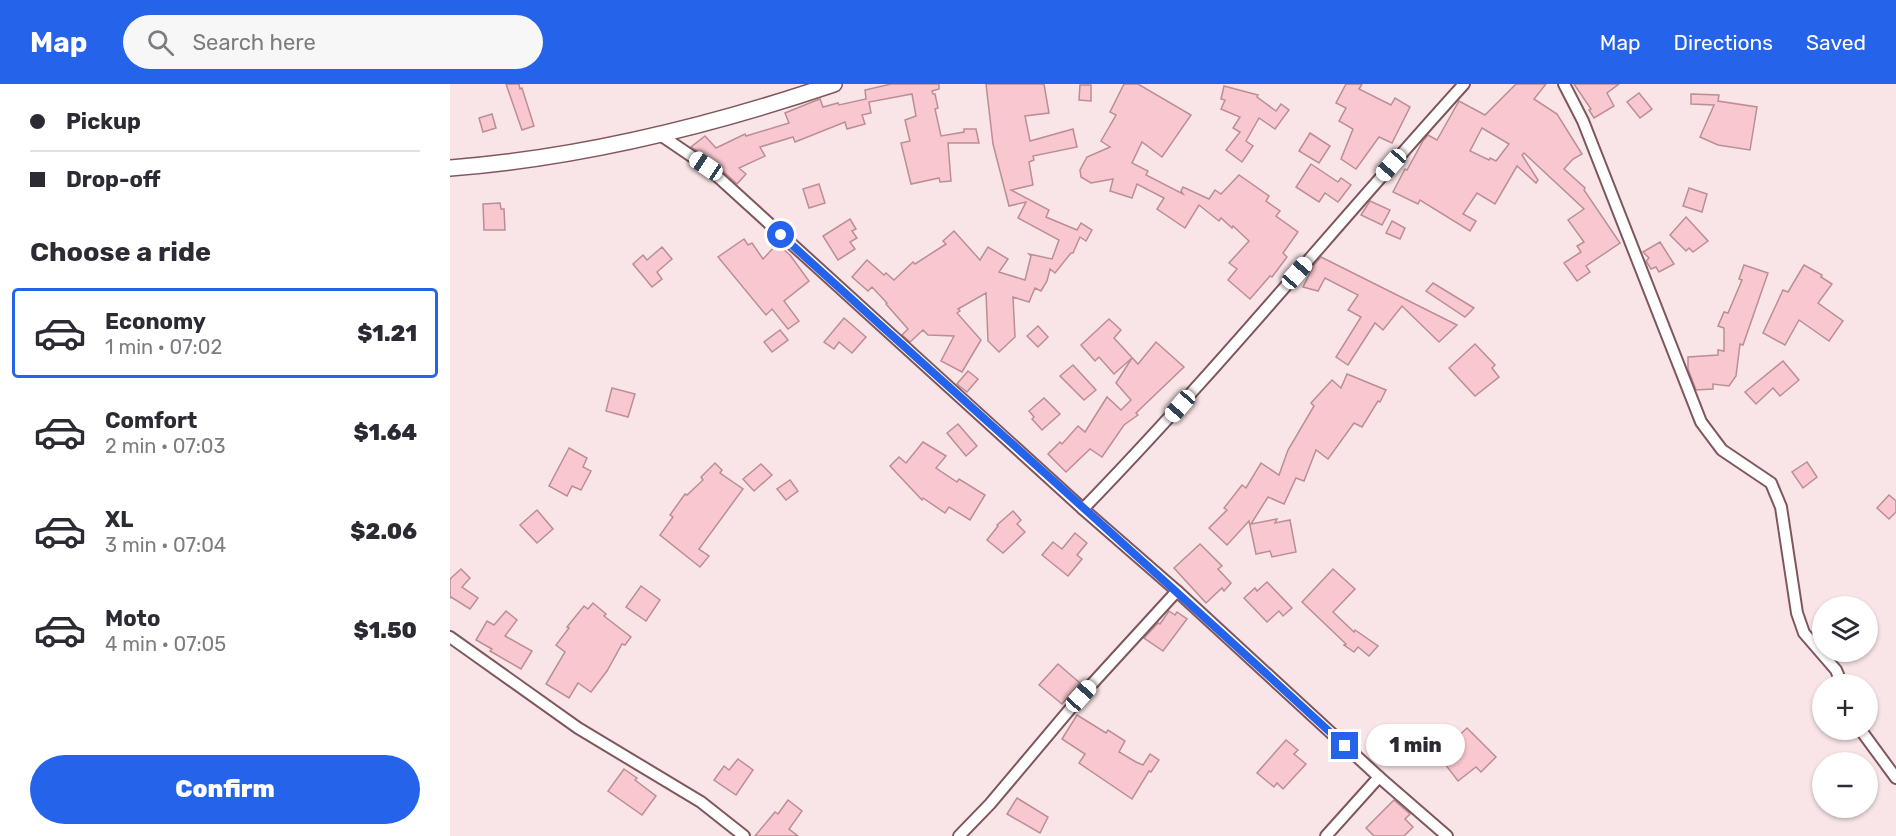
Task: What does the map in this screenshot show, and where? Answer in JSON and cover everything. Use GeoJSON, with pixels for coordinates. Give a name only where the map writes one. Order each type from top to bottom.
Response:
{"type":"FeatureCollection","features":[{"type":"Feature","properties":{"kind":"main road"},"geometry":{"type":"LineString","coordinates":[[450,168],[549,157],[659,135],[779,103],[834,84]]}},
{"type":"Feature","properties":{"kind":"street"},"geometry":{"type":"LineString","coordinates":[[1083,509],[1151,439],[1464,84]]}},
{"type":"Feature","properties":{"kind":"street"},"geometry":{"type":"LineString","coordinates":[[1564,84],[1583,122],[1701,422],[1722,450],[1771,483],[1781,507],[1797,613],[1804,633],[1838,674]]}},
{"type":"Feature","properties":{"kind":"street"},"geometry":{"type":"LineString","coordinates":[[659,135],[706,166],[1083,509],[1177,591],[1378,777],[1447,836]]}},
{"type":"Feature","properties":{"kind":"street"},"geometry":{"type":"LineString","coordinates":[[959,836],[990,804],[1081,696],[1177,591]]}},
{"type":"Feature","properties":{"kind":"street"},"geometry":{"type":"LineString","coordinates":[[450,637],[578,728],[701,802],[744,836]]}},
{"type":"Feature","properties":{"kind":"street"},"geometry":{"type":"LineString","coordinates":[[1868,740],[1896,778]]}},
{"type":"Feature","properties":{"kind":"street"},"geometry":{"type":"LineString","coordinates":[[1326,836],[1378,777]]}},
{"type":"Feature","properties":{"kind":"building"},"geometry":{"type":"Polygon","coordinates":[[[506,84],[519,84],[520,89],[522,88],[534,126],[522,130],[506,84]]]}},
{"type":"Feature","properties":{"kind":"building"},"geometry":{"type":"Polygon","coordinates":[[[891,84],[939,84],[939,89],[932,91],[935,94],[938,108],[935,109],[941,136],[964,132],[964,129],[976,129],[979,143],[948,143],[951,181],[940,182],[939,178],[911,184],[901,143],[910,141],[905,120],[916,116],[912,94],[869,102],[871,113],[862,115],[865,124],[847,129],[845,122],[795,142],[793,137],[760,147],[765,156],[739,168],[746,174],[737,184],[711,160],[691,147],[705,136],[716,148],[745,134],[746,136],[789,123],[785,113],[817,100],[820,99],[823,107],[838,103],[839,105],[866,99],[865,90],[891,84]]]}},
{"type":"Feature","properties":{"kind":"building"},"geometry":{"type":"Polygon","coordinates":[[[986,84],[1044,84],[1049,113],[1025,116],[1030,141],[1073,129],[1077,147],[1033,156],[1034,160],[1029,162],[1033,185],[1011,190],[1049,210],[1046,217],[1077,230],[1081,223],[1092,230],[1086,241],[1080,237],[1073,253],[1055,273],[1050,269],[1041,291],[1035,288],[1029,302],[1013,297],[1015,337],[999,352],[988,341],[986,293],[958,309],[960,311],[957,313],[981,340],[962,372],[941,361],[954,336],[928,335],[923,330],[910,342],[902,335],[908,329],[887,303],[872,287],[868,291],[852,277],[867,260],[884,275],[886,273],[894,280],[913,262],[915,264],[946,244],[943,241],[954,231],[980,260],[988,247],[1008,259],[999,272],[1025,280],[1031,256],[1029,254],[1052,259],[1059,240],[1018,218],[1026,202],[1009,206],[993,144],[986,84]]]}},
{"type":"Feature","properties":{"kind":"building"},"geometry":{"type":"Polygon","coordinates":[[[1124,84],[1138,84],[1191,115],[1162,157],[1142,142],[1132,163],[1148,171],[1146,175],[1183,194],[1181,191],[1183,187],[1209,199],[1215,190],[1221,194],[1239,175],[1269,196],[1266,201],[1280,211],[1276,216],[1298,232],[1283,253],[1287,257],[1272,277],[1270,276],[1250,299],[1228,280],[1237,269],[1229,263],[1249,241],[1233,226],[1232,228],[1221,218],[1219,221],[1199,205],[1185,228],[1157,209],[1164,198],[1137,184],[1132,198],[1110,191],[1113,179],[1091,183],[1081,177],[1080,170],[1087,157],[1110,147],[1101,141],[1116,115],[1110,112],[1124,84]]]}},
{"type":"Feature","properties":{"kind":"building"},"geometry":{"type":"Polygon","coordinates":[[[1346,84],[1362,84],[1359,89],[1391,105],[1395,98],[1410,107],[1392,143],[1379,137],[1356,169],[1341,159],[1353,129],[1339,121],[1346,108],[1336,103],[1346,84]]]}},
{"type":"Feature","properties":{"kind":"building"},"geometry":{"type":"Polygon","coordinates":[[[1516,84],[1546,84],[1534,99],[1557,114],[1582,154],[1573,159],[1564,169],[1585,188],[1584,190],[1620,243],[1586,266],[1590,272],[1577,281],[1564,263],[1581,252],[1577,246],[1584,242],[1568,220],[1584,209],[1524,153],[1522,155],[1538,180],[1536,183],[1517,166],[1495,204],[1477,193],[1463,214],[1476,221],[1470,231],[1420,200],[1418,204],[1393,192],[1423,141],[1428,135],[1437,140],[1459,101],[1485,115],[1516,84]],[[1482,128],[1470,151],[1496,161],[1509,144],[1482,128]]]}},
{"type":"Feature","properties":{"kind":"building"},"geometry":{"type":"Polygon","coordinates":[[[1574,84],[1619,84],[1607,93],[1614,106],[1594,118],[1589,110],[1591,109],[1574,84]]]}},
{"type":"Feature","properties":{"kind":"building"},"geometry":{"type":"Polygon","coordinates":[[[1080,85],[1091,85],[1091,101],[1079,100],[1080,85]]]}},
{"type":"Feature","properties":{"kind":"building"},"geometry":{"type":"Polygon","coordinates":[[[1224,86],[1258,95],[1257,97],[1276,111],[1281,104],[1289,110],[1275,129],[1259,118],[1246,141],[1253,146],[1242,162],[1226,150],[1240,132],[1233,128],[1240,117],[1221,109],[1225,100],[1221,99],[1224,86]]]}},
{"type":"Feature","properties":{"kind":"building"},"geometry":{"type":"Polygon","coordinates":[[[1639,93],[1652,109],[1640,118],[1627,102],[1639,93]]]}},
{"type":"Feature","properties":{"kind":"building"},"geometry":{"type":"Polygon","coordinates":[[[1691,94],[1719,95],[1718,101],[1757,107],[1750,150],[1718,145],[1700,137],[1714,105],[1691,104],[1691,94]]]}},
{"type":"Feature","properties":{"kind":"building"},"geometry":{"type":"Polygon","coordinates":[[[492,114],[496,128],[483,132],[479,118],[492,114]]]}},
{"type":"Feature","properties":{"kind":"building"},"geometry":{"type":"Polygon","coordinates":[[[1310,133],[1330,146],[1319,163],[1299,151],[1310,133]]]}},
{"type":"Feature","properties":{"kind":"building"},"geometry":{"type":"Polygon","coordinates":[[[1311,164],[1338,182],[1341,178],[1351,185],[1338,202],[1325,193],[1319,202],[1296,187],[1311,164]]]}},
{"type":"Feature","properties":{"kind":"building"},"geometry":{"type":"Polygon","coordinates":[[[819,184],[825,203],[809,208],[803,189],[819,184]]]}},
{"type":"Feature","properties":{"kind":"building"},"geometry":{"type":"Polygon","coordinates":[[[1689,188],[1707,194],[1702,212],[1683,206],[1689,188]]]}},
{"type":"Feature","properties":{"kind":"building"},"geometry":{"type":"Polygon","coordinates":[[[1370,201],[1390,210],[1382,225],[1361,215],[1370,201]]]}},
{"type":"Feature","properties":{"kind":"building"},"geometry":{"type":"Polygon","coordinates":[[[500,203],[501,209],[504,209],[505,230],[484,230],[483,204],[500,203]]]}},
{"type":"Feature","properties":{"kind":"building"},"geometry":{"type":"Polygon","coordinates":[[[1686,217],[1708,241],[1693,252],[1689,248],[1686,251],[1670,235],[1686,217]]]}},
{"type":"Feature","properties":{"kind":"building"},"geometry":{"type":"Polygon","coordinates":[[[850,219],[856,229],[852,231],[857,238],[850,242],[855,249],[838,260],[823,236],[850,219]]]}},
{"type":"Feature","properties":{"kind":"building"},"geometry":{"type":"Polygon","coordinates":[[[1392,221],[1405,228],[1400,239],[1386,233],[1392,221]]]}},
{"type":"Feature","properties":{"kind":"building"},"geometry":{"type":"Polygon","coordinates":[[[744,239],[748,245],[752,243],[763,259],[777,244],[790,255],[809,281],[784,301],[799,321],[788,329],[772,309],[766,315],[718,257],[744,239]]]}},
{"type":"Feature","properties":{"kind":"building"},"geometry":{"type":"Polygon","coordinates":[[[1660,242],[1674,264],[1659,272],[1656,267],[1651,269],[1646,261],[1649,258],[1643,252],[1660,242]]]}},
{"type":"Feature","properties":{"kind":"building"},"geometry":{"type":"Polygon","coordinates":[[[662,247],[672,259],[657,272],[662,279],[652,287],[633,264],[643,255],[647,260],[662,247]]]}},
{"type":"Feature","properties":{"kind":"building"},"geometry":{"type":"Polygon","coordinates":[[[1321,257],[1457,325],[1439,342],[1402,306],[1383,330],[1375,323],[1348,365],[1336,357],[1361,317],[1348,310],[1358,295],[1325,278],[1318,291],[1303,287],[1314,265],[1321,257]]]}},
{"type":"Feature","properties":{"kind":"building"},"geometry":{"type":"Polygon","coordinates":[[[1744,265],[1768,273],[1743,345],[1740,344],[1736,376],[1729,386],[1713,384],[1713,389],[1696,390],[1688,369],[1688,357],[1718,355],[1718,350],[1724,351],[1724,328],[1718,326],[1724,312],[1728,313],[1742,280],[1739,279],[1744,265]]]}},
{"type":"Feature","properties":{"kind":"building"},"geometry":{"type":"Polygon","coordinates":[[[1804,265],[1822,275],[1821,277],[1832,284],[1818,303],[1843,321],[1829,341],[1799,320],[1785,345],[1763,333],[1783,290],[1788,292],[1804,265]]]}},
{"type":"Feature","properties":{"kind":"building"},"geometry":{"type":"Polygon","coordinates":[[[1433,283],[1474,308],[1465,317],[1426,291],[1433,283]]]}},
{"type":"Feature","properties":{"kind":"building"},"geometry":{"type":"Polygon","coordinates":[[[844,318],[866,337],[852,353],[839,342],[834,349],[824,342],[844,318]]]}},
{"type":"Feature","properties":{"kind":"building"},"geometry":{"type":"Polygon","coordinates":[[[1109,319],[1121,330],[1114,338],[1138,364],[1156,342],[1184,367],[1136,413],[1138,415],[1124,425],[1102,457],[1090,449],[1066,472],[1048,454],[1060,442],[1062,444],[1078,426],[1085,432],[1107,397],[1121,410],[1131,400],[1116,383],[1132,358],[1114,374],[1099,357],[1095,361],[1081,345],[1109,319]]]}},
{"type":"Feature","properties":{"kind":"building"},"geometry":{"type":"Polygon","coordinates":[[[1038,326],[1048,337],[1038,347],[1027,336],[1038,326]]]}},
{"type":"Feature","properties":{"kind":"building"},"geometry":{"type":"Polygon","coordinates":[[[780,330],[788,340],[772,352],[764,342],[780,330]]]}},
{"type":"Feature","properties":{"kind":"building"},"geometry":{"type":"Polygon","coordinates":[[[1475,344],[1495,365],[1492,368],[1499,377],[1475,396],[1449,368],[1475,344]]]}},
{"type":"Feature","properties":{"kind":"building"},"geometry":{"type":"Polygon","coordinates":[[[1783,361],[1799,380],[1780,396],[1773,388],[1756,404],[1745,392],[1783,361]]]}},
{"type":"Feature","properties":{"kind":"building"},"geometry":{"type":"Polygon","coordinates":[[[1073,365],[1096,390],[1084,400],[1060,376],[1073,365]]]}},
{"type":"Feature","properties":{"kind":"building"},"geometry":{"type":"Polygon","coordinates":[[[968,371],[978,379],[967,392],[957,384],[968,371]]]}},
{"type":"Feature","properties":{"kind":"building"},"geometry":{"type":"Polygon","coordinates":[[[1347,374],[1386,390],[1380,402],[1378,401],[1362,427],[1354,423],[1328,459],[1316,450],[1304,481],[1296,478],[1284,504],[1268,497],[1251,524],[1277,519],[1275,523],[1290,520],[1296,552],[1272,557],[1270,551],[1256,554],[1249,521],[1227,545],[1209,528],[1227,510],[1224,508],[1242,485],[1246,488],[1261,463],[1279,475],[1288,450],[1314,406],[1311,403],[1332,380],[1341,388],[1347,374]]]}},
{"type":"Feature","properties":{"kind":"building"},"geometry":{"type":"Polygon","coordinates":[[[612,388],[635,394],[628,417],[606,411],[612,388]]]}},
{"type":"Feature","properties":{"kind":"building"},"geometry":{"type":"Polygon","coordinates":[[[1044,398],[1060,414],[1042,430],[1032,419],[1034,417],[1029,411],[1044,398]]]}},
{"type":"Feature","properties":{"kind":"building"},"geometry":{"type":"Polygon","coordinates":[[[958,424],[977,446],[966,456],[947,433],[958,424]]]}},
{"type":"Feature","properties":{"kind":"building"},"geometry":{"type":"Polygon","coordinates":[[[923,442],[946,456],[936,468],[957,482],[959,479],[985,495],[970,520],[949,507],[945,513],[923,498],[922,500],[890,466],[899,457],[906,463],[923,442]]]}},
{"type":"Feature","properties":{"kind":"building"},"geometry":{"type":"Polygon","coordinates":[[[569,448],[587,458],[583,467],[591,471],[581,490],[572,486],[567,496],[549,486],[569,448]]]}},
{"type":"Feature","properties":{"kind":"building"},"geometry":{"type":"Polygon","coordinates":[[[1807,462],[1817,477],[1803,488],[1792,472],[1807,462]]]}},
{"type":"Feature","properties":{"kind":"building"},"geometry":{"type":"Polygon","coordinates":[[[715,463],[722,470],[720,473],[743,489],[699,549],[709,556],[700,567],[660,535],[673,517],[670,515],[685,494],[687,495],[703,480],[701,477],[715,463]]]}},
{"type":"Feature","properties":{"kind":"building"},"geometry":{"type":"Polygon","coordinates":[[[761,464],[772,475],[754,491],[743,479],[761,464]]]}},
{"type":"Feature","properties":{"kind":"building"},"geometry":{"type":"Polygon","coordinates":[[[790,480],[798,491],[786,500],[777,489],[790,480]]]}},
{"type":"Feature","properties":{"kind":"building"},"geometry":{"type":"Polygon","coordinates":[[[1889,495],[1896,501],[1896,512],[1889,519],[1877,508],[1889,495]]]}},
{"type":"Feature","properties":{"kind":"building"},"geometry":{"type":"Polygon","coordinates":[[[537,510],[553,529],[537,543],[520,525],[537,510]]]}},
{"type":"Feature","properties":{"kind":"building"},"geometry":{"type":"Polygon","coordinates":[[[1013,511],[1021,520],[1017,524],[1025,532],[1003,553],[987,540],[997,525],[1013,511]]]}},
{"type":"Feature","properties":{"kind":"building"},"geometry":{"type":"Polygon","coordinates":[[[1075,533],[1087,543],[1077,555],[1082,559],[1068,576],[1042,555],[1053,542],[1062,549],[1075,533]]]}},
{"type":"Feature","properties":{"kind":"building"},"geometry":{"type":"Polygon","coordinates":[[[1200,544],[1222,566],[1218,569],[1231,583],[1224,591],[1222,588],[1206,603],[1174,568],[1200,544]]]}},
{"type":"Feature","properties":{"kind":"building"},"geometry":{"type":"Polygon","coordinates":[[[461,569],[470,578],[462,587],[478,598],[470,609],[450,598],[450,579],[461,569]]]}},
{"type":"Feature","properties":{"kind":"building"},"geometry":{"type":"Polygon","coordinates":[[[1333,569],[1355,589],[1333,612],[1354,632],[1355,630],[1378,646],[1369,656],[1358,647],[1354,652],[1344,645],[1346,644],[1302,602],[1333,569]]]}},
{"type":"Feature","properties":{"kind":"building"},"geometry":{"type":"Polygon","coordinates":[[[1267,582],[1292,608],[1283,616],[1279,611],[1267,622],[1244,598],[1255,588],[1257,591],[1267,582]]]}},
{"type":"Feature","properties":{"kind":"building"},"geometry":{"type":"Polygon","coordinates":[[[641,586],[660,600],[646,621],[626,607],[641,586]]]}},
{"type":"Feature","properties":{"kind":"building"},"geometry":{"type":"Polygon","coordinates":[[[593,603],[606,614],[604,616],[631,637],[625,645],[622,644],[607,671],[591,692],[578,683],[569,698],[546,684],[565,652],[556,645],[584,606],[588,609],[593,603]]]}},
{"type":"Feature","properties":{"kind":"building"},"geometry":{"type":"Polygon","coordinates":[[[506,611],[517,620],[505,636],[532,651],[521,669],[476,640],[487,621],[494,625],[506,611]]]}},
{"type":"Feature","properties":{"kind":"building"},"geometry":{"type":"Polygon","coordinates":[[[1169,611],[1175,615],[1177,612],[1187,619],[1163,651],[1144,638],[1158,623],[1160,624],[1169,611]]]}},
{"type":"Feature","properties":{"kind":"building"},"geometry":{"type":"Polygon","coordinates":[[[1058,664],[1080,683],[1062,704],[1039,685],[1058,664]]]}},
{"type":"Feature","properties":{"kind":"building"},"geometry":{"type":"Polygon","coordinates":[[[1077,715],[1106,733],[1108,730],[1125,741],[1119,752],[1136,762],[1143,765],[1150,754],[1159,760],[1151,772],[1149,771],[1132,799],[1079,763],[1085,754],[1062,739],[1077,715]]]}},
{"type":"Feature","properties":{"kind":"building"},"geometry":{"type":"Polygon","coordinates":[[[1467,728],[1496,757],[1481,772],[1476,767],[1458,781],[1445,764],[1461,752],[1451,743],[1467,728]]]}},
{"type":"Feature","properties":{"kind":"building"},"geometry":{"type":"Polygon","coordinates":[[[1286,740],[1298,750],[1294,754],[1306,764],[1283,789],[1277,783],[1274,787],[1257,773],[1286,740]]]}},
{"type":"Feature","properties":{"kind":"building"},"geometry":{"type":"Polygon","coordinates":[[[738,759],[753,770],[736,795],[714,780],[724,766],[729,770],[738,759]]]}},
{"type":"Feature","properties":{"kind":"building"},"geometry":{"type":"Polygon","coordinates":[[[624,769],[656,796],[642,815],[608,791],[624,769]]]}},
{"type":"Feature","properties":{"kind":"building"},"geometry":{"type":"Polygon","coordinates":[[[1017,798],[1048,817],[1040,833],[1007,814],[1017,798]]]}},
{"type":"Feature","properties":{"kind":"building"},"geometry":{"type":"Polygon","coordinates":[[[788,800],[802,811],[789,829],[798,836],[755,836],[775,812],[778,814],[788,800]]]}},
{"type":"Feature","properties":{"kind":"building"},"geometry":{"type":"Polygon","coordinates":[[[1394,800],[1410,814],[1405,819],[1413,827],[1404,836],[1374,836],[1366,828],[1394,800]]]}},
{"type":"Feature","properties":{"kind":"route"},"geometry":{"type":"LineString","coordinates":[[781,235],[1083,509],[1177,591],[1345,746]]}}]}
